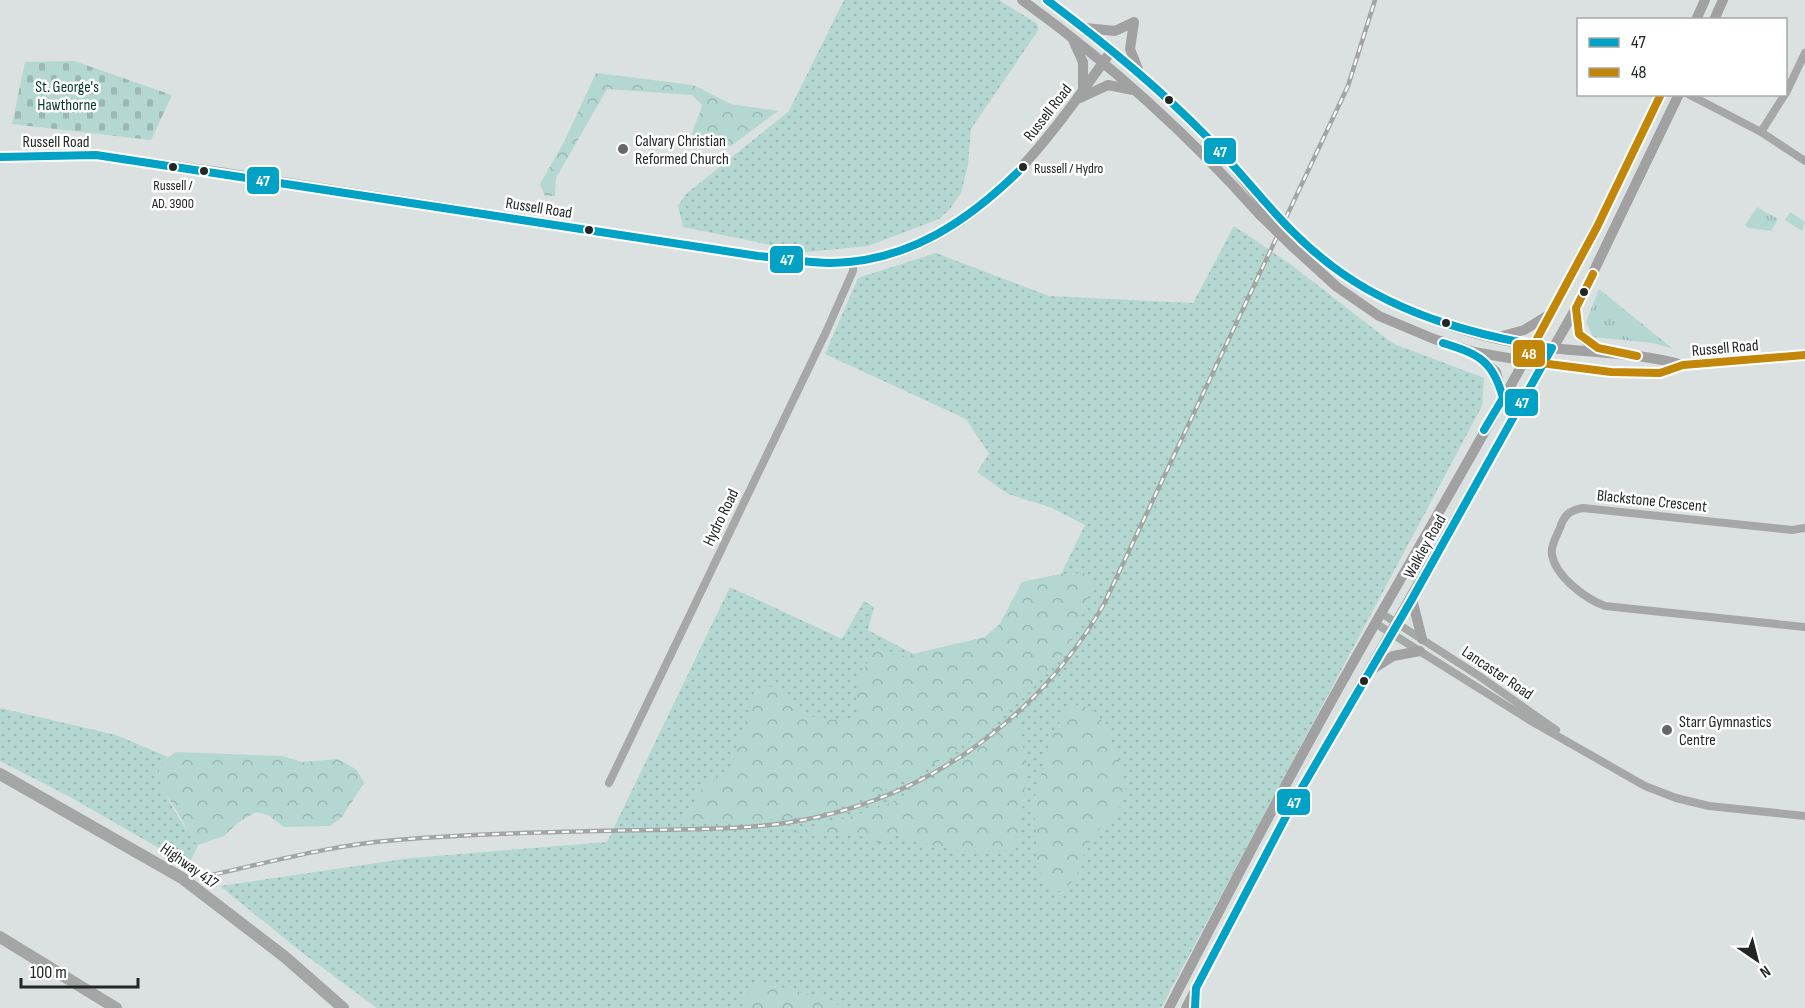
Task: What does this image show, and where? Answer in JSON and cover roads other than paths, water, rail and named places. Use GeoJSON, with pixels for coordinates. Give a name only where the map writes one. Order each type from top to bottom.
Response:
{"type":"FeatureCollection","features":[{"type":"Feature","properties":{"kind":"highway","name":"Highway 417"},"geometry":{"type":"LineString","coordinates":[[0,774],[152,858],[220,906],[343,1008]]}},
{"type":"Feature","properties":{"kind":"highway"},"geometry":{"type":"LineString","coordinates":[[0,937],[116,1008]]}},
{"type":"Feature","properties":{"kind":"main road"},"geometry":{"type":"LineString","coordinates":[[1022,0],[1070,34],[1104,62]]}},
{"type":"Feature","properties":{"kind":"main road"},"geometry":{"type":"LineString","coordinates":[[1047,0],[1112,50]]}},
{"type":"Feature","properties":{"kind":"main road"},"geometry":{"type":"LineString","coordinates":[[1697,18],[1705,0]]}},
{"type":"Feature","properties":{"kind":"main road"},"geometry":{"type":"LineString","coordinates":[[1715,18],[1723,0]]}},
{"type":"Feature","properties":{"kind":"main road"},"geometry":{"type":"LineString","coordinates":[[1083,27],[1110,32],[1134,22],[1130,49],[1141,75]]}},
{"type":"Feature","properties":{"kind":"main road"},"geometry":{"type":"LineString","coordinates":[[1070,34],[1083,62],[1083,90]]}},
{"type":"Feature","properties":{"kind":"main road","name":"Russell Road"},"geometry":{"type":"LineString","coordinates":[[0,157],[96,155],[758,256],[828,263],[853,262],[912,248],[966,218],[1015,175],[1112,50],[1209,139],[1263,211]]}},
{"type":"Feature","properties":{"kind":"main road","name":"Russell Road"},"geometry":{"type":"LineString","coordinates":[[1104,62],[1142,93],[1337,287],[1379,316],[1434,339],[1474,352],[1524,362],[1611,372],[1660,373],[1683,365],[1805,355]]}},
{"type":"Feature","properties":{"kind":"main road"},"geometry":{"type":"LineString","coordinates":[[1072,104],[1108,85],[1142,93]]}},
{"type":"Feature","properties":{"kind":"main road","name":"Walkley Road"},"geometry":{"type":"LineString","coordinates":[[1169,1008],[1252,847],[1550,314],[1601,219],[1659,96]]}},
{"type":"Feature","properties":{"kind":"main road","name":"Walkley Road"},"geometry":{"type":"LineString","coordinates":[[1186,1008],[1266,854],[1576,308],[1678,96]]}},
{"type":"Feature","properties":{"kind":"main road","name":"Russell Road"},"geometry":{"type":"LineString","coordinates":[[1295,243],[1382,297],[1448,326],[1533,345],[1661,359],[1683,365]]}},
{"type":"Feature","properties":{"kind":"main road"},"geometry":{"type":"LineString","coordinates":[[1576,308],[1579,334],[1591,346],[1610,353]]}},
{"type":"Feature","properties":{"kind":"main road"},"geometry":{"type":"LineString","coordinates":[[1494,338],[1524,330],[1550,314]]}},
{"type":"Feature","properties":{"kind":"main road"},"geometry":{"type":"LineString","coordinates":[[1474,352],[1496,372],[1503,398]]}},
{"type":"Feature","properties":{"kind":"main road"},"geometry":{"type":"LineString","coordinates":[[1412,599],[1422,639]]}},
{"type":"Feature","properties":{"kind":"main road"},"geometry":{"type":"LineString","coordinates":[[1371,670],[1393,656],[1420,651]]}},
{"type":"Feature","properties":{"kind":"main road"},"geometry":{"type":"LineString","coordinates":[[1195,1008],[1196,988]]}},
{"type":"Feature","properties":{"kind":"street"},"geometry":{"type":"LineString","coordinates":[[1787,90],[1805,53]]}},
{"type":"Feature","properties":{"kind":"street"},"geometry":{"type":"LineString","coordinates":[[1693,96],[1761,132],[1805,161]]}},
{"type":"Feature","properties":{"kind":"street"},"geometry":{"type":"LineString","coordinates":[[1761,132],[1784,96]]}},
{"type":"Feature","properties":{"kind":"street","name":"Hydro Road"},"geometry":{"type":"LineString","coordinates":[[609,783],[826,332],[853,271],[853,262]]}},
{"type":"Feature","properties":{"kind":"street","name":"Blackstone Crescent"},"geometry":{"type":"LineString","coordinates":[[1805,528],[1792,530],[1583,508],[1567,513],[1563,519],[1552,555],[1558,568],[1586,598],[1605,606],[1805,627]]}},
{"type":"Feature","properties":{"kind":"street","name":"Lancaster Road"},"geometry":{"type":"LineString","coordinates":[[1378,618],[1394,628],[1420,651],[1533,718]]}},
{"type":"Feature","properties":{"kind":"street","name":"Lancaster Road"},"geometry":{"type":"LineString","coordinates":[[1394,628],[1422,639],[1533,718],[1595,759],[1636,782],[1676,798],[1709,806],[1805,816]]}},
{"type":"Feature","properties":{"kind":"railway"},"geometry":{"type":"LineString","coordinates":[[202,877],[323,850],[372,842],[521,833],[764,826],[803,820],[850,808],[895,792],[938,771],[978,745],[1048,682],[1078,644],[1104,604],[1348,86],[1375,0]]}},
{"type":"Feature","properties":{"kind":"place","name":"Calvary Christian Reformed Church"},"geometry":{"type":"Point","coordinates":[623,149]}},
{"type":"Feature","properties":{"kind":"place","name":"Russell / AD. 3900"},"geometry":{"type":"Point","coordinates":[173,167]}},
{"type":"Feature","properties":{"kind":"place","name":"Russell / Hydro"},"geometry":{"type":"Point","coordinates":[1023,167]}},
{"type":"Feature","properties":{"kind":"place","name":"Starr Gymnastics Centre"},"geometry":{"type":"Point","coordinates":[1667,730]}},
{"type":"Feature","properties":{"kind":"park label","name":"St. George's Hawthorne"},"geometry":{"type":"Point","coordinates":[67,95]}}]}
